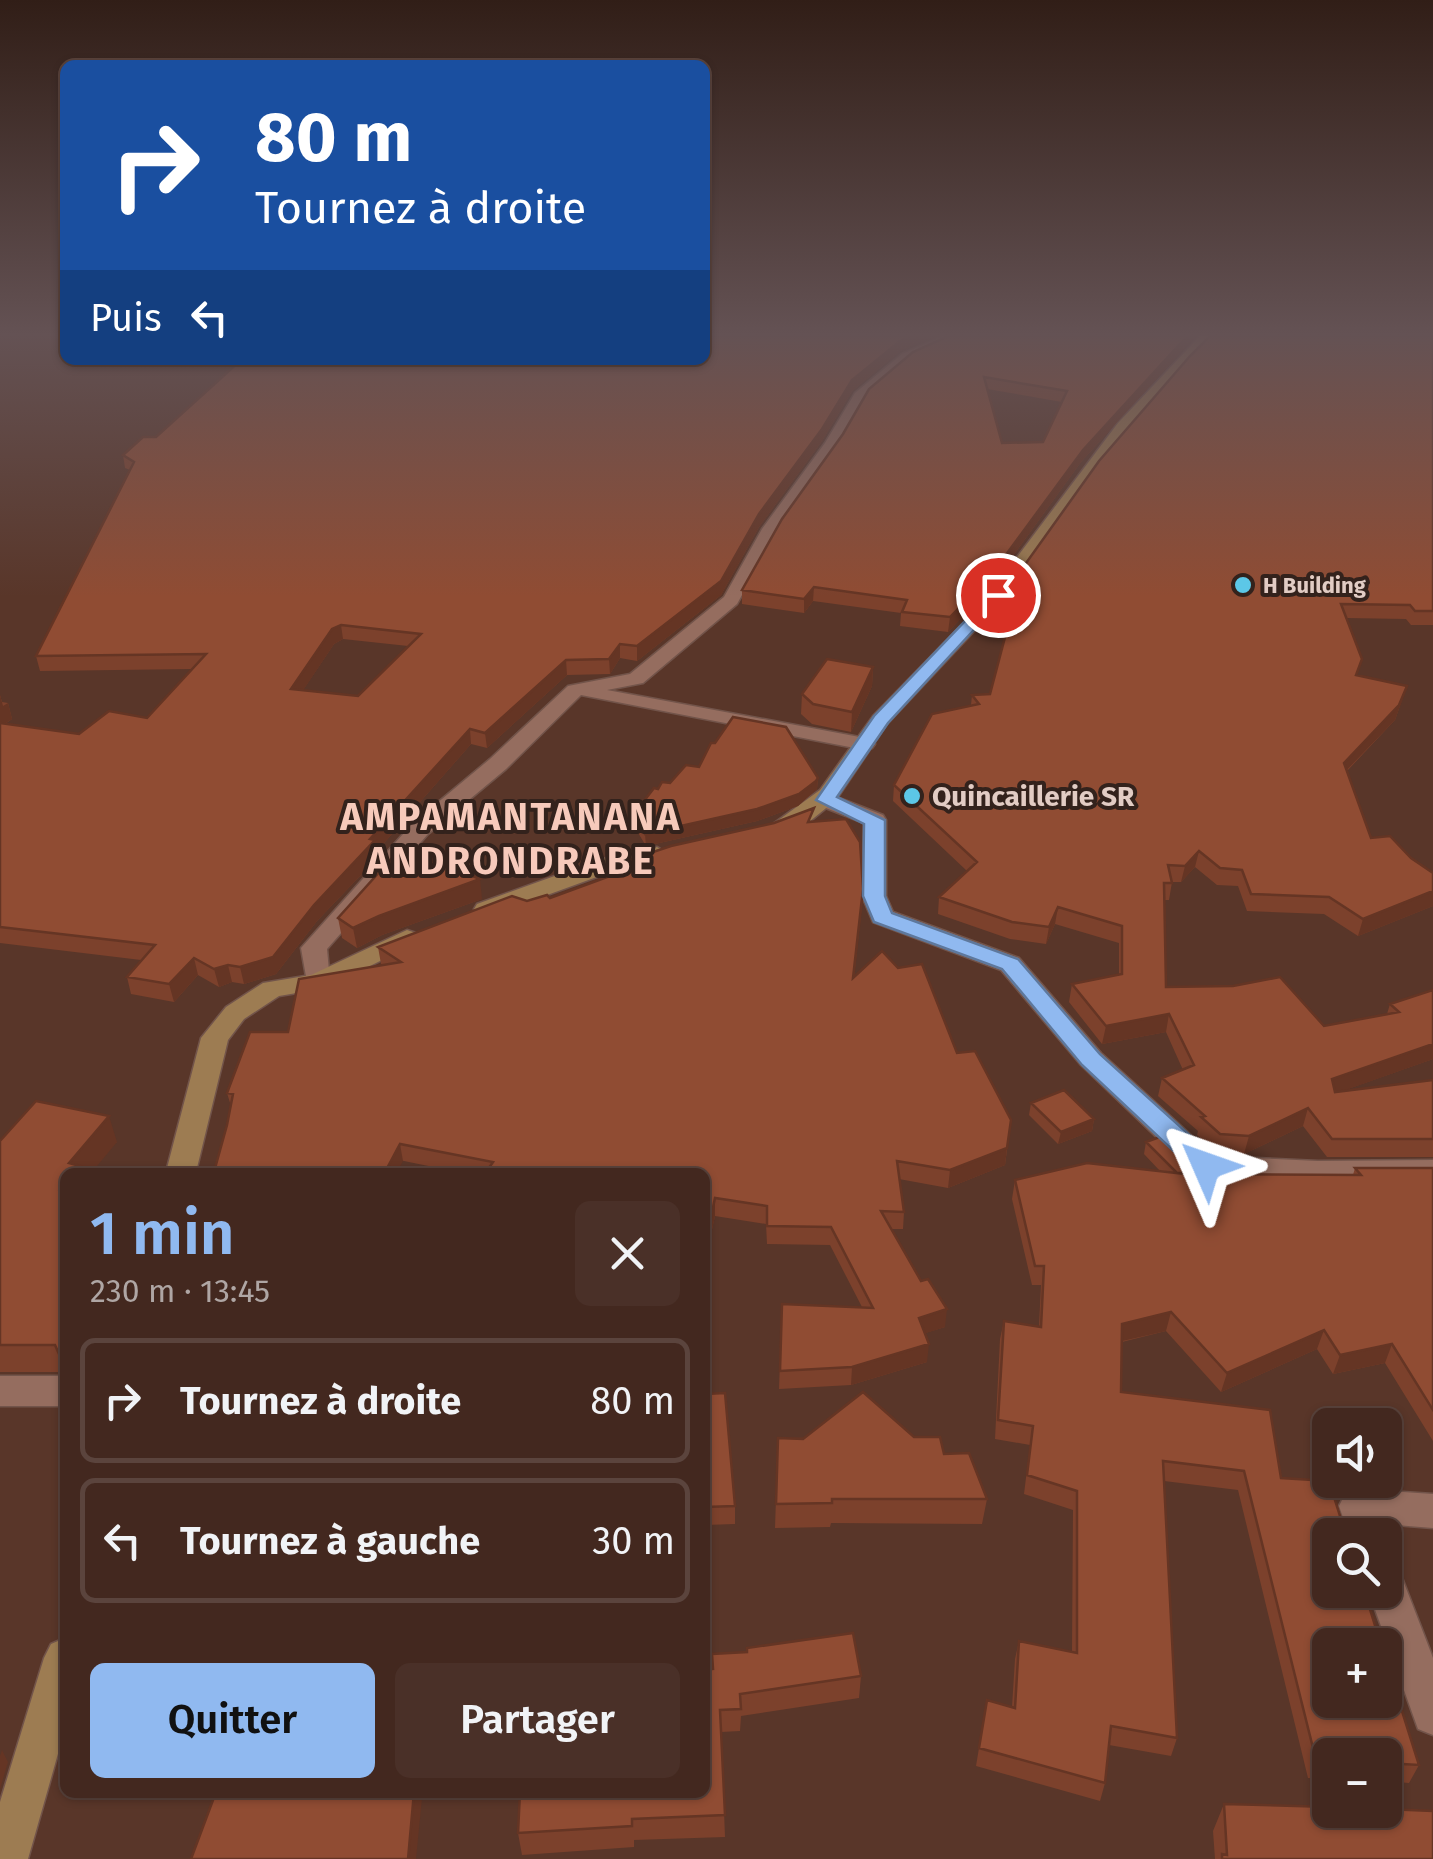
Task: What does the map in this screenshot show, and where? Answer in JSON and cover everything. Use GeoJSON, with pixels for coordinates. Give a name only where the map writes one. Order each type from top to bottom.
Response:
{"type":"FeatureCollection","features":[{"type":"Feature","properties":{"kind":"street"},"geometry":{"type":"LineString","coordinates":[[317,982],[314,948],[420,829],[498,764],[575,690],[636,679],[731,600],[770,529],[844,423]]}},
{"type":"Feature","properties":{"kind":"street"},"geometry":{"type":"LineString","coordinates":[[764,830],[801,819],[826,800],[881,720],[998,595],[1089,468],[1128,423]]}},
{"type":"Feature","properties":{"kind":"street"},"geometry":{"type":"LineString","coordinates":[[575,690],[864,744]]}},
{"type":"Feature","properties":{"kind":"street"},"geometry":{"type":"LineString","coordinates":[[826,800],[875,820],[874,896],[882,917],[1010,964],[1091,1060],[1206,1166],[1318,1172],[1433,1171]]}},
{"type":"Feature","properties":{"kind":"street"},"geometry":{"type":"LineString","coordinates":[[466,916],[610,864],[682,848]]}},
{"type":"Feature","properties":{"kind":"street"},"geometry":{"type":"LineString","coordinates":[[183,1168],[215,1038],[235,1013],[272,989],[317,982],[429,930]]}},
{"type":"Feature","properties":{"kind":"street"},"geometry":{"type":"LineString","coordinates":[[0,1392],[60,1391]]}},
{"type":"Feature","properties":{"kind":"street"},"geometry":{"type":"LineString","coordinates":[[1362,1518],[1358,1506],[1433,1510]]}},
{"type":"Feature","properties":{"kind":"street"},"geometry":{"type":"LineString","coordinates":[[1394,1608],[1433,1714]]}},
{"type":"Feature","properties":{"kind":"street"},"geometry":{"type":"LineString","coordinates":[[6,1844],[60,1674]]}},
{"type":"Feature","properties":{"kind":"building"},"geometry":{"type":"Polygon","coordinates":[[[172,423],[826,423],[759,514],[721,581],[637,646],[620,644],[609,659],[566,660],[485,733],[470,729],[370,839],[375,840],[314,905],[273,957],[240,967],[214,969],[194,958],[169,984],[127,977],[155,945],[0,927],[0,723],[79,734],[109,711],[147,718],[206,654],[36,656],[134,462],[123,455],[143,437],[156,437],[172,423]],[[341,625],[332,629],[291,689],[358,696],[421,634],[341,625]]]}},
{"type":"Feature","properties":{"kind":"building"},"geometry":{"type":"Polygon","coordinates":[[[849,423],[996,423],[1002,443],[1043,442],[1052,423],[1108,423],[1083,450],[991,575],[950,617],[902,612],[907,600],[814,587],[804,599],[742,590],[782,519],[849,423]]]}},
{"type":"Feature","properties":{"kind":"building"},"geometry":{"type":"Polygon","coordinates":[[[1132,423],[1433,423],[1433,611],[1415,611],[1410,605],[1341,604],[1362,659],[1356,675],[1407,686],[1399,705],[1344,763],[1371,838],[1390,836],[1433,873],[1433,891],[1363,919],[1329,897],[1251,894],[1242,870],[1220,868],[1199,851],[1185,866],[1168,865],[1172,883],[1164,883],[1166,987],[1233,986],[1280,977],[1324,1026],[1399,1012],[1390,1004],[1433,990],[1433,1044],[1332,1079],[1335,1092],[1433,1080],[1433,1139],[1332,1139],[1308,1108],[1249,1136],[1220,1134],[1162,1078],[1194,1065],[1169,1014],[1106,1026],[1072,984],[1122,974],[1122,926],[1058,907],[1049,927],[1012,922],[939,897],[977,862],[894,785],[932,714],[979,704],[972,695],[990,694],[1009,622],[980,617],[1009,587],[1099,461],[1132,423]]]}},
{"type":"Feature","properties":{"kind":"building"},"geometry":{"type":"Polygon","coordinates":[[[827,659],[873,667],[852,712],[813,704],[802,694],[827,659]]]}},
{"type":"Feature","properties":{"kind":"building"},"geometry":{"type":"Polygon","coordinates":[[[733,717],[786,727],[818,778],[816,781],[799,794],[757,809],[645,834],[634,814],[662,782],[670,783],[686,765],[699,767],[711,743],[715,743],[733,717]]]}},
{"type":"Feature","properties":{"kind":"building"},"geometry":{"type":"Polygon","coordinates":[[[814,808],[808,822],[846,819],[860,842],[863,889],[853,978],[882,951],[898,968],[922,964],[957,1053],[975,1051],[1011,1120],[1007,1148],[950,1170],[897,1161],[904,1212],[881,1211],[921,1281],[928,1279],[947,1309],[919,1318],[929,1344],[852,1367],[780,1371],[782,1304],[873,1308],[831,1227],[767,1226],[767,1206],[715,1198],[710,1217],[710,1168],[489,1168],[493,1162],[400,1144],[387,1168],[215,1168],[233,1094],[227,1093],[250,1032],[288,1032],[299,979],[401,962],[378,947],[512,896],[527,901],[547,895],[550,898],[621,872],[614,865],[671,846],[774,823],[814,808]]]}},
{"type":"Feature","properties":{"kind":"building"},"geometry":{"type":"Polygon","coordinates":[[[401,848],[480,879],[353,928],[338,918],[401,848]]]}},
{"type":"Feature","properties":{"kind":"building"},"geometry":{"type":"Polygon","coordinates":[[[1064,1090],[1094,1119],[1061,1132],[1031,1103],[1064,1090]]]}},
{"type":"Feature","properties":{"kind":"building"},"geometry":{"type":"Polygon","coordinates":[[[36,1101],[109,1116],[69,1163],[80,1166],[60,1168],[60,1354],[55,1345],[0,1345],[0,1141],[36,1101]]]}},
{"type":"Feature","properties":{"kind":"building"},"geometry":{"type":"Polygon","coordinates":[[[1165,1135],[1197,1165],[1177,1173],[1146,1142],[1165,1135]]]}},
{"type":"Feature","properties":{"kind":"building"},"geometry":{"type":"Polygon","coordinates":[[[1087,1163],[1185,1174],[1361,1175],[1355,1168],[1433,1168],[1433,1410],[1392,1344],[1340,1355],[1324,1330],[1227,1373],[1171,1312],[1122,1324],[1121,1392],[1270,1410],[1281,1478],[1312,1480],[1312,1498],[1334,1498],[1341,1518],[1312,1518],[1312,1608],[1370,1608],[1376,1628],[1312,1628],[1312,1718],[1402,1718],[1402,1711],[1419,1765],[1402,1764],[1402,1738],[1312,1738],[1312,1744],[1244,1471],[1163,1461],[1177,1738],[1111,1726],[1105,1783],[979,1748],[987,1700],[1015,1708],[1019,1641],[1077,1653],[1077,1491],[1027,1475],[1033,1426],[998,1420],[1004,1321],[1041,1327],[1044,1266],[1035,1266],[1015,1180],[1087,1163]]]}},
{"type":"Feature","properties":{"kind":"building"},"geometry":{"type":"Polygon","coordinates":[[[863,1392],[914,1437],[940,1437],[944,1454],[969,1453],[987,1499],[832,1499],[832,1503],[776,1504],[778,1438],[803,1439],[863,1392]]]}},
{"type":"Feature","properties":{"kind":"building"},"geometry":{"type":"Polygon","coordinates":[[[725,1393],[735,1506],[710,1507],[710,1394],[725,1393]]]}},
{"type":"Feature","properties":{"kind":"building"},"geometry":{"type":"Polygon","coordinates":[[[853,1633],[861,1676],[740,1694],[741,1709],[720,1710],[725,1815],[632,1819],[632,1826],[518,1833],[520,1798],[710,1798],[712,1654],[747,1652],[747,1648],[853,1633]]]}},
{"type":"Feature","properties":{"kind":"building"},"geometry":{"type":"Polygon","coordinates":[[[214,1798],[413,1798],[408,1859],[191,1859],[214,1798]]]}},
{"type":"Feature","properties":{"kind":"building"},"geometry":{"type":"Polygon","coordinates":[[[1224,1804],[1312,1806],[1312,1828],[1402,1828],[1402,1810],[1433,1811],[1433,1859],[1222,1859],[1222,1854],[1227,1855],[1224,1804]]]}},
{"type":"Feature","properties":{"kind":"place","name":"H Building"},"geometry":{"type":"Point","coordinates":[1243,585]}},
{"type":"Feature","properties":{"kind":"place","name":"Quincaillerie SR"},"geometry":{"type":"Point","coordinates":[912,796]}},
{"type":"Feature","properties":{"kind":"district","name":"AMPAMANTANANA ANDRONDRABE"},"geometry":{"type":"Point","coordinates":[511,839]}},
{"type":"Feature","properties":{"kind":"route"},"geometry":{"type":"LineString","coordinates":[[998,595],[881,720],[826,800],[875,820],[874,896],[882,917],[1010,964],[1091,1060],[1206,1166]]}}]}
